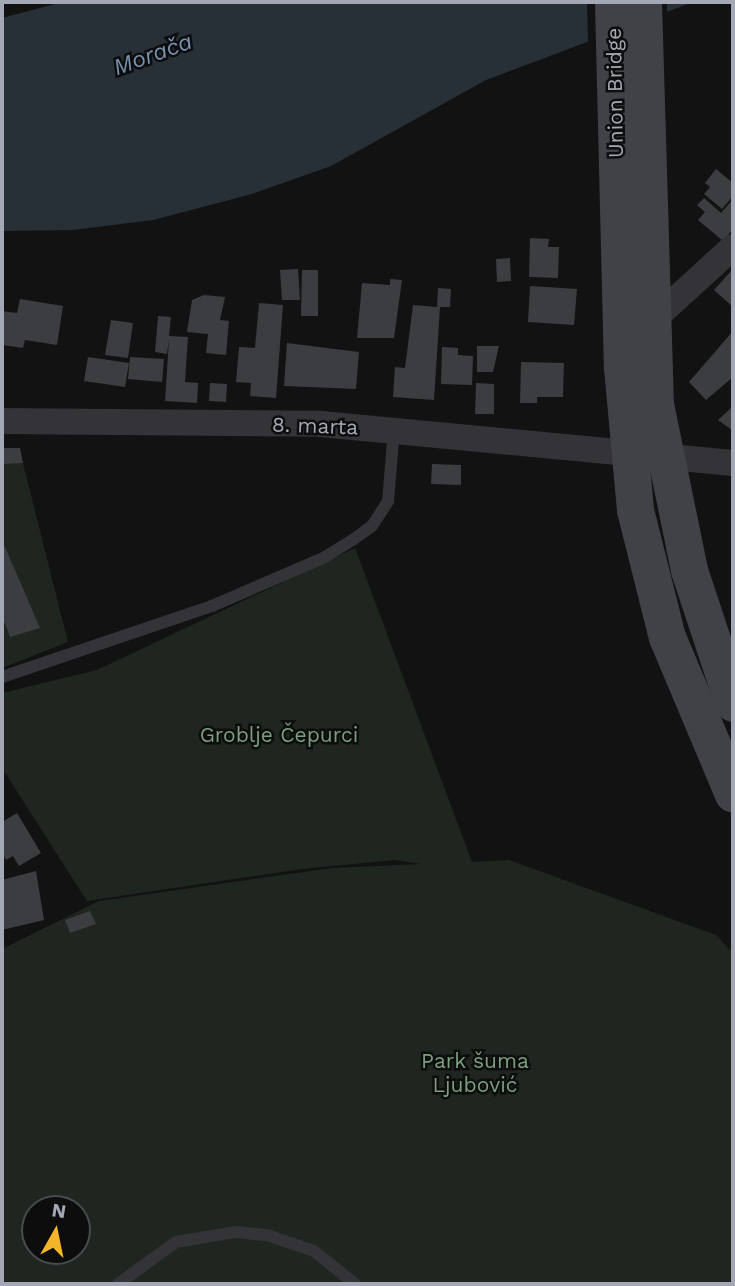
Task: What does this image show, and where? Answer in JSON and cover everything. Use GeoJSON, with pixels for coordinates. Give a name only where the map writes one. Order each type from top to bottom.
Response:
{"type":"FeatureCollection","features":[{"type":"Feature","properties":{"kind":"main road","name":"Union Bridge"},"geometry":{"type":"LineString","coordinates":[[613,2],[632,184]]}},
{"type":"Feature","properties":{"kind":"main road","name":"Union Bridge"},"geometry":{"type":"LineString","coordinates":[[632,184],[643,2]]}},
{"type":"Feature","properties":{"kind":"main road"},"geometry":{"type":"LineString","coordinates":[[632,184],[653,320],[653,370],[645,455],[635,510],[667,637],[733,794]]}},
{"type":"Feature","properties":{"kind":"main road"},"geometry":{"type":"LineString","coordinates":[[632,184],[645,455],[733,703]]}},
{"type":"Feature","properties":{"kind":"street"},"geometry":{"type":"LineString","coordinates":[[653,320],[733,247]]}},
{"type":"Feature","properties":{"kind":"street","name":"8. marta"},"geometry":{"type":"LineString","coordinates":[[2,421],[394,429],[733,463]]}},
{"type":"Feature","properties":{"kind":"lane"},"geometry":{"type":"LineString","coordinates":[[2,677],[212,606],[325,557],[354,539],[372,526],[388,501],[394,429]]}},
{"type":"Feature","properties":{"kind":"lane"},"geometry":{"type":"LineString","coordinates":[[118,1284],[176,1242],[236,1232],[267,1235],[314,1251],[355,1284]]}},
{"type":"Feature","properties":{"kind":"green space"},"geometry":{"type":"Polygon","coordinates":[[[2,462],[23,463],[68,642],[2,668],[2,462]]]}},
{"type":"Feature","properties":{"kind":"green space","name":"Park šuma Ljubović"},"geometry":{"type":"Polygon","coordinates":[[[355,548],[472,862],[509,860],[716,935],[733,953],[733,1284],[2,1284],[2,949],[99,901],[332,868],[421,864],[395,860],[302,869],[87,901],[2,768],[2,693],[97,670],[355,548]]]}},
{"type":"Feature","properties":{"kind":"water","name":"Morača"},"geometry":{"type":"Polygon","coordinates":[[[63,2],[693,2],[486,80],[331,166],[252,194],[153,220],[73,230],[2,231],[2,18],[63,2]]]}},
{"type":"Feature","properties":{"kind":"pier"},"geometry":{"type":"Polygon","coordinates":[[[587,2],[667,2],[667,14],[588,43],[587,2]]]}},
{"type":"Feature","properties":{"kind":"building"},"geometry":{"type":"Polygon","coordinates":[[[716,169],[733,183],[733,196],[722,209],[704,194],[710,187],[705,183],[716,169]]]}},
{"type":"Feature","properties":{"kind":"building"},"geometry":{"type":"Polygon","coordinates":[[[704,198],[721,213],[733,199],[733,229],[723,241],[698,220],[705,212],[697,205],[704,198]]]}},
{"type":"Feature","properties":{"kind":"building"},"geometry":{"type":"Polygon","coordinates":[[[530,238],[549,239],[548,247],[559,247],[558,278],[529,277],[530,238]]]}},
{"type":"Feature","properties":{"kind":"building"},"geometry":{"type":"Polygon","coordinates":[[[510,258],[511,281],[497,282],[496,259],[510,258]]]}},
{"type":"Feature","properties":{"kind":"building"},"geometry":{"type":"Polygon","coordinates":[[[298,269],[300,300],[282,300],[280,270],[298,269]]]}},
{"type":"Feature","properties":{"kind":"building"},"geometry":{"type":"Polygon","coordinates":[[[302,270],[318,270],[318,316],[301,316],[302,270]]]}},
{"type":"Feature","properties":{"kind":"building"},"geometry":{"type":"Polygon","coordinates":[[[731,271],[733,273],[733,307],[714,290],[731,271]]]}},
{"type":"Feature","properties":{"kind":"building"},"geometry":{"type":"Polygon","coordinates":[[[390,279],[402,280],[394,338],[357,338],[362,283],[390,285],[390,279]]]}},
{"type":"Feature","properties":{"kind":"building"},"geometry":{"type":"Polygon","coordinates":[[[530,286],[577,289],[574,325],[528,322],[530,286]]]}},
{"type":"Feature","properties":{"kind":"building"},"geometry":{"type":"Polygon","coordinates":[[[438,288],[451,289],[450,307],[440,307],[434,400],[393,397],[395,367],[405,368],[413,305],[437,307],[438,288]]]}},
{"type":"Feature","properties":{"kind":"building"},"geometry":{"type":"Polygon","coordinates":[[[204,295],[225,297],[220,320],[229,321],[226,355],[206,353],[208,334],[187,332],[192,300],[204,295]]]}},
{"type":"Feature","properties":{"kind":"building"},"geometry":{"type":"Polygon","coordinates":[[[20,299],[63,306],[57,345],[25,340],[23,348],[2,345],[2,311],[17,313],[20,299]]]}},
{"type":"Feature","properties":{"kind":"building"},"geometry":{"type":"Polygon","coordinates":[[[259,303],[283,305],[276,398],[250,396],[251,383],[236,382],[239,347],[255,348],[259,303]]]}},
{"type":"Feature","properties":{"kind":"building"},"geometry":{"type":"Polygon","coordinates":[[[158,316],[171,317],[169,336],[188,337],[185,382],[198,383],[197,403],[165,401],[169,339],[167,354],[155,352],[158,316]]]}},
{"type":"Feature","properties":{"kind":"building"},"geometry":{"type":"Polygon","coordinates":[[[111,320],[133,323],[128,358],[105,355],[111,320]]]}},
{"type":"Feature","properties":{"kind":"building"},"geometry":{"type":"Polygon","coordinates":[[[733,331],[733,377],[706,400],[689,382],[733,331]]]}},
{"type":"Feature","properties":{"kind":"building"},"geometry":{"type":"Polygon","coordinates":[[[287,343],[359,352],[356,389],[284,386],[287,343]]]}},
{"type":"Feature","properties":{"kind":"building"},"geometry":{"type":"Polygon","coordinates":[[[477,346],[499,346],[493,372],[477,372],[477,346]]]}},
{"type":"Feature","properties":{"kind":"building"},"geometry":{"type":"Polygon","coordinates":[[[442,347],[458,348],[458,355],[473,356],[472,385],[441,384],[442,347]]]}},
{"type":"Feature","properties":{"kind":"building"},"geometry":{"type":"Polygon","coordinates":[[[88,357],[129,363],[125,387],[84,381],[88,357]]]}},
{"type":"Feature","properties":{"kind":"building"},"geometry":{"type":"Polygon","coordinates":[[[130,357],[164,359],[162,382],[128,379],[130,357]]]}},
{"type":"Feature","properties":{"kind":"building"},"geometry":{"type":"Polygon","coordinates":[[[521,362],[564,363],[563,397],[537,397],[537,403],[520,403],[521,362]]]}},
{"type":"Feature","properties":{"kind":"building"},"geometry":{"type":"Polygon","coordinates":[[[210,383],[227,384],[226,402],[209,401],[210,383]]]}},
{"type":"Feature","properties":{"kind":"building"},"geometry":{"type":"Polygon","coordinates":[[[476,383],[494,384],[494,414],[475,414],[476,383]]]}},
{"type":"Feature","properties":{"kind":"building"},"geometry":{"type":"Polygon","coordinates":[[[733,406],[733,431],[718,420],[733,406]]]}},
{"type":"Feature","properties":{"kind":"building"},"geometry":{"type":"Polygon","coordinates":[[[2,448],[20,448],[23,463],[2,464],[2,448]]]}},
{"type":"Feature","properties":{"kind":"building"},"geometry":{"type":"Polygon","coordinates":[[[432,464],[461,465],[461,485],[431,484],[432,464]]]}},
{"type":"Feature","properties":{"kind":"building"},"geometry":{"type":"Polygon","coordinates":[[[2,540],[40,628],[10,637],[2,616],[2,540]]]}},
{"type":"Feature","properties":{"kind":"building"},"geometry":{"type":"Polygon","coordinates":[[[17,813],[41,853],[19,866],[13,856],[6,860],[2,853],[2,822],[17,813]]]}},
{"type":"Feature","properties":{"kind":"building"},"geometry":{"type":"Polygon","coordinates":[[[36,871],[44,920],[2,930],[2,880],[36,871]]]}},
{"type":"Feature","properties":{"kind":"building"},"geometry":{"type":"Polygon","coordinates":[[[90,911],[96,924],[70,933],[65,920],[90,911]]]}},
{"type":"Feature","properties":{"kind":"park label","name":"Groblje Čepurci"},"geometry":{"type":"Point","coordinates":[279,735]}}]}
